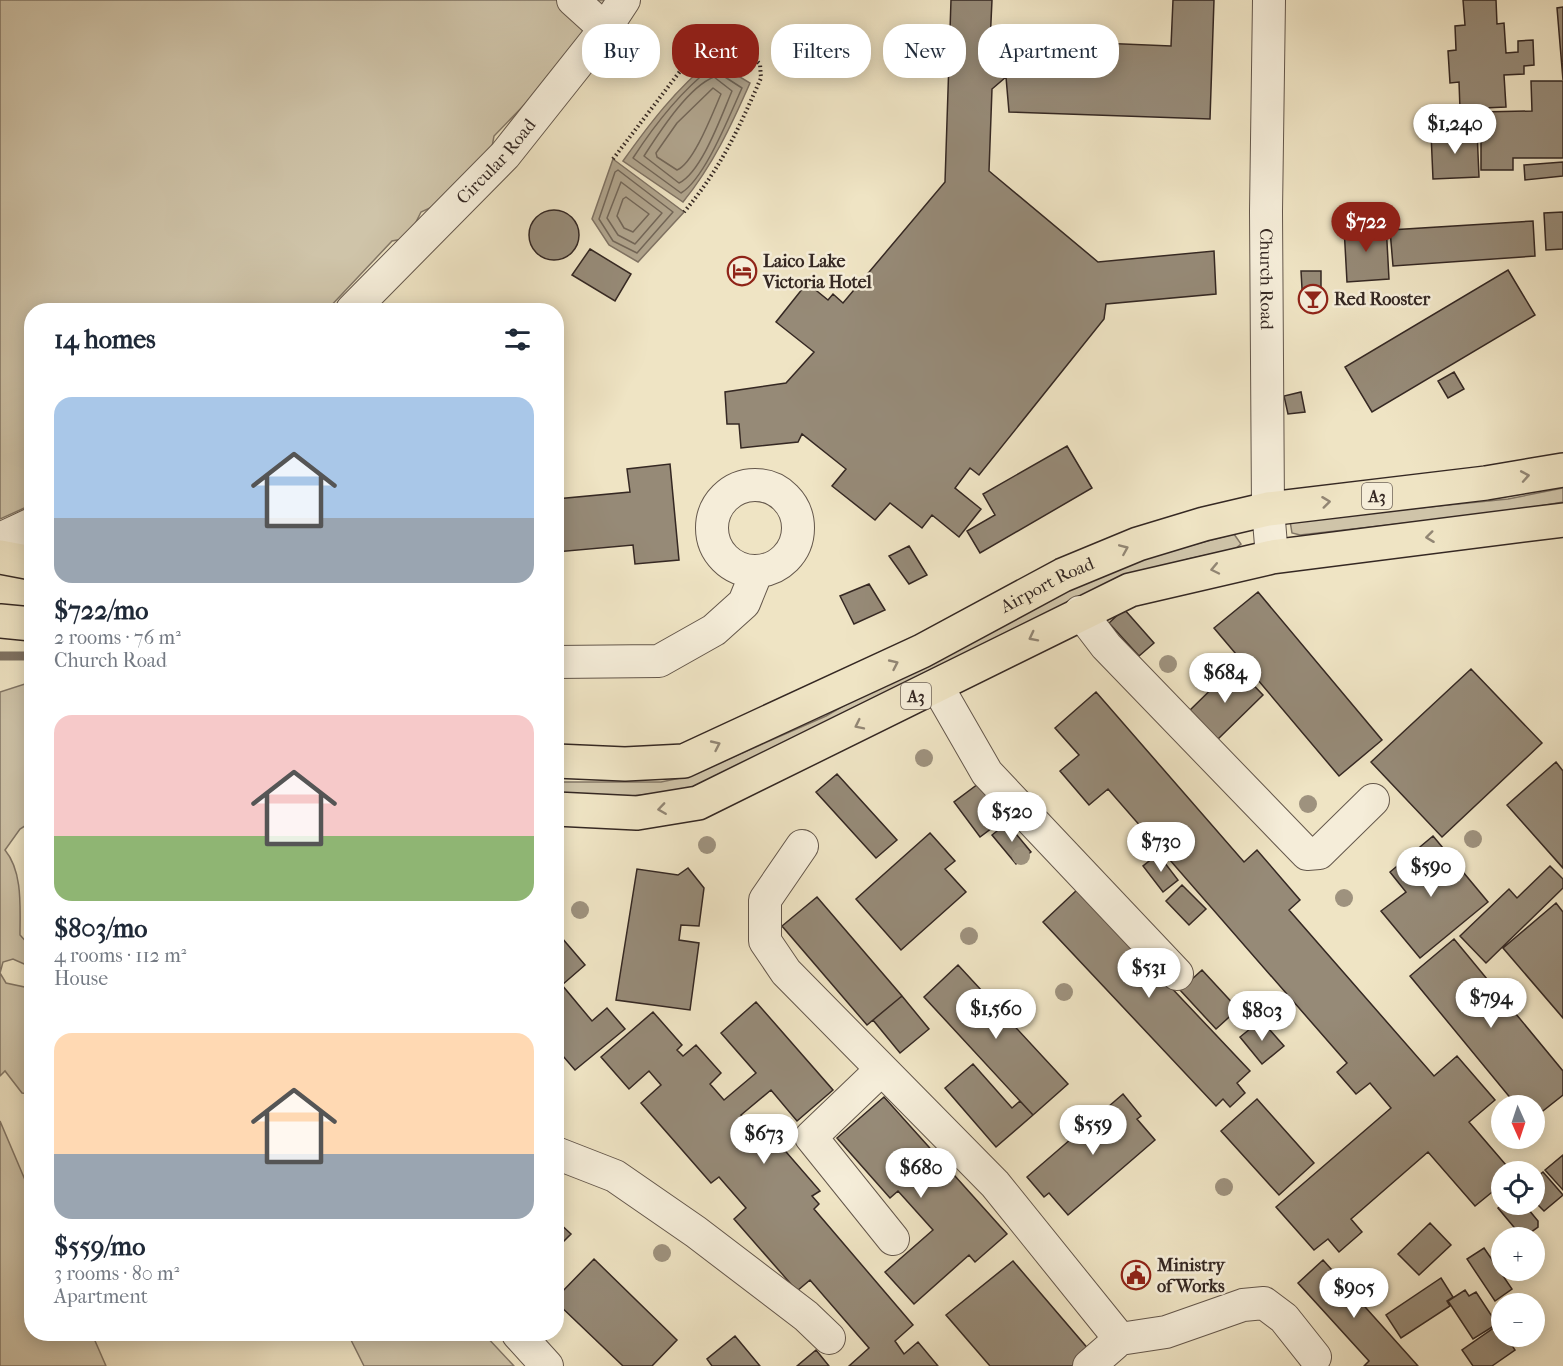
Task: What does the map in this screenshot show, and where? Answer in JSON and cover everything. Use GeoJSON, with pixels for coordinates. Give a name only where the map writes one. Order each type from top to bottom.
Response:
{"type":"FeatureCollection","features":[{"type":"Feature","properties":{"kind":"highway","name":"Airport Road"},"geometry":{"type":"LineString","coordinates":[[564,761],[625,764],[684,760],[922,651],[1063,575],[1138,544],[1204,524],[1268,509],[1486,483],[1563,470]]}},
{"type":"Feature","properties":{"kind":"highway","name":"A3"},"geometry":{"type":"LineString","coordinates":[[564,810],[637,813],[698,803],[937,686],[1080,612],[1130,590],[1272,557],[1563,520]]}},
{"type":"Feature","properties":{"kind":"highway"},"geometry":{"type":"LineString","coordinates":[[0,557],[24,562]]}},
{"type":"Feature","properties":{"kind":"highway"},"geometry":{"type":"LineString","coordinates":[[0,621],[24,623]]}},
{"type":"Feature","properties":{"kind":"highway"},"geometry":{"type":"LineString","coordinates":[[684,760],[698,803]]}},
{"type":"Feature","properties":{"kind":"street"},"geometry":{"type":"LineString","coordinates":[[573,0],[599,24]]}},
{"type":"Feature","properties":{"kind":"street","name":"Circular Road"},"geometry":{"type":"LineString","coordinates":[[608,24],[624,0]]}},
{"type":"Feature","properties":{"kind":"street","name":"Church Road"},"geometry":{"type":"LineString","coordinates":[[1269,0],[1266,211],[1268,509],[1272,557]]}},
{"type":"Feature","properties":{"kind":"street","name":"Circular Road"},"geometry":{"type":"LineString","coordinates":[[365,303],[505,155],[582,58]]}},
{"type":"Feature","properties":{"kind":"street"},"geometry":{"type":"LineString","coordinates":[[0,538],[24,528]]}},
{"type":"Feature","properties":{"kind":"street"},"geometry":{"type":"LineString","coordinates":[[564,662],[659,661],[714,630],[744,603],[757,571]]}},
{"type":"Feature","properties":{"kind":"street"},"geometry":{"type":"LineString","coordinates":[[1080,612],[1106,646],[1307,854],[1319,853],[1373,800]]}},
{"type":"Feature","properties":{"kind":"street"},"geometry":{"type":"LineString","coordinates":[[937,686],[987,773],[1177,974]]}},
{"type":"Feature","properties":{"kind":"street"},"geometry":{"type":"LineString","coordinates":[[802,846],[765,900],[765,941],[786,972],[994,1184],[1120,1339]]}},
{"type":"Feature","properties":{"kind":"street"},"geometry":{"type":"LineString","coordinates":[[881,1070],[811,1137],[893,1239]]}},
{"type":"Feature","properties":{"kind":"street"},"geometry":{"type":"LineString","coordinates":[[564,1156],[615,1176],[696,1232],[806,1316],[829,1338]]}},
{"type":"Feature","properties":{"kind":"street"},"geometry":{"type":"LineString","coordinates":[[1089,1366],[1120,1339],[1166,1332],[1243,1305],[1264,1303],[1284,1318],[1316,1357]]}},
{"type":"Feature","properties":{"kind":"street"},"geometry":{"type":"LineString","coordinates":[[524,1341],[547,1366]]}},
{"type":"Feature","properties":{"kind":"path"},"geometry":{"type":"LineString","coordinates":[[613,159],[681,70],[703,53],[737,44],[760,64],[761,78],[726,155],[714,175],[684,212]]}},
{"type":"Feature","properties":{"kind":"shaded area"},"geometry":{"type":"Polygon","coordinates":[[[0,0],[607,0],[591,24],[582,24],[582,37],[562,66],[494,136],[491,152],[443,202],[421,212],[408,238],[392,241],[334,303],[24,303],[24,508],[0,519],[0,0]]]}},
{"type":"Feature","properties":{"kind":"shaded area"},"geometry":{"type":"Polygon","coordinates":[[[1563,488],[1563,502],[1512,511],[1300,535],[1292,533],[1290,521],[1508,499],[1563,488]]]}},
{"type":"Feature","properties":{"kind":"shaded area"},"geometry":{"type":"Polygon","coordinates":[[[1234,534],[1241,544],[1235,549],[1188,559],[1131,578],[695,790],[630,796],[564,794],[564,782],[661,782],[690,776],[826,716],[876,687],[1055,596],[1143,558],[1234,534]]]}},
{"type":"Feature","properties":{"kind":"shaded area"},"geometry":{"type":"Polygon","coordinates":[[[24,684],[24,826],[5,850],[18,879],[20,935],[24,939],[24,964],[13,959],[3,962],[0,973],[0,692],[24,684]]]}},
{"type":"Feature","properties":{"kind":"shaded area"},"geometry":{"type":"Polygon","coordinates":[[[0,973],[6,983],[24,987],[24,1093],[5,1071],[0,1076],[0,973]]]}},
{"type":"Feature","properties":{"kind":"shaded area"},"geometry":{"type":"Polygon","coordinates":[[[0,1121],[24,1178],[24,1341],[95,1341],[106,1366],[0,1366],[0,1121]]]}},
{"type":"Feature","properties":{"kind":"shaded area"},"geometry":{"type":"Polygon","coordinates":[[[352,1341],[491,1341],[514,1366],[364,1366],[352,1341]]]}},
{"type":"Feature","properties":{"kind":"water"},"geometry":{"type":"Polygon","coordinates":[[[692,78],[742,78],[750,83],[712,159],[683,202],[623,161],[664,107],[692,78]]]}},
{"type":"Feature","properties":{"kind":"water"},"geometry":{"type":"Polygon","coordinates":[[[613,159],[684,212],[638,262],[609,245],[592,219],[613,159]]]}},
{"type":"Feature","properties":{"kind":"building"},"geometry":{"type":"Polygon","coordinates":[[[951,0],[992,0],[991,24],[978,24],[978,78],[1005,78],[992,89],[989,171],[1098,262],[1214,251],[1216,294],[1106,304],[1104,319],[979,475],[970,468],[955,488],[981,509],[959,537],[932,515],[922,528],[890,503],[875,520],[832,486],[846,469],[802,434],[798,442],[741,448],[739,424],[727,424],[725,392],[786,383],[814,352],[776,322],[807,283],[828,300],[833,294],[843,303],[945,182],[948,78],[966,78],[966,24],[950,24],[951,0]]]}},
{"type":"Feature","properties":{"kind":"building"},"geometry":{"type":"Polygon","coordinates":[[[1173,0],[1214,0],[1210,119],[1009,112],[1006,78],[1119,78],[1119,44],[1171,46],[1173,0]]]}},
{"type":"Feature","properties":{"kind":"building"},"geometry":{"type":"Polygon","coordinates":[[[1463,0],[1496,0],[1497,24],[1504,23],[1506,53],[1518,52],[1518,41],[1533,40],[1534,65],[1524,66],[1524,74],[1504,75],[1506,107],[1460,109],[1459,82],[1450,83],[1448,51],[1456,50],[1455,26],[1465,25],[1463,0]]]}},
{"type":"Feature","properties":{"kind":"building"},"geometry":{"type":"Polygon","coordinates":[[[1563,7],[1563,80],[1557,8],[1563,7]]]}},
{"type":"Feature","properties":{"kind":"building"},"geometry":{"type":"Polygon","coordinates":[[[1531,81],[1563,81],[1563,158],[1513,158],[1513,170],[1481,170],[1481,112],[1532,111],[1531,81]]]}},
{"type":"Feature","properties":{"kind":"building"},"geometry":{"type":"Polygon","coordinates":[[[1477,131],[1479,177],[1433,179],[1431,133],[1477,131]]]}},
{"type":"Feature","properties":{"kind":"building"},"geometry":{"type":"Polygon","coordinates":[[[1563,162],[1563,176],[1525,180],[1524,165],[1563,162]]]}},
{"type":"Feature","properties":{"kind":"building"},"geometry":{"type":"Polygon","coordinates":[[[549,210],[559,210],[572,217],[579,230],[579,240],[572,253],[559,260],[549,260],[540,256],[533,249],[529,240],[529,230],[533,221],[540,214],[549,210]]]}},
{"type":"Feature","properties":{"kind":"building"},"geometry":{"type":"Polygon","coordinates":[[[1563,212],[1563,249],[1546,250],[1544,213],[1563,212]]]}},
{"type":"Feature","properties":{"kind":"building"},"geometry":{"type":"Polygon","coordinates":[[[1533,221],[1535,256],[1393,266],[1390,230],[1533,221]]]}},
{"type":"Feature","properties":{"kind":"building"},"geometry":{"type":"Polygon","coordinates":[[[1386,224],[1389,279],[1347,282],[1344,227],[1386,224]]]}},
{"type":"Feature","properties":{"kind":"building"},"geometry":{"type":"Polygon","coordinates":[[[590,249],[631,274],[615,301],[572,275],[590,249]]]}},
{"type":"Feature","properties":{"kind":"building"},"geometry":{"type":"Polygon","coordinates":[[[1508,270],[1535,315],[1372,412],[1345,367],[1508,270]]]}},
{"type":"Feature","properties":{"kind":"building"},"geometry":{"type":"Polygon","coordinates":[[[1301,271],[1321,271],[1321,305],[1303,306],[1301,271]]]}},
{"type":"Feature","properties":{"kind":"building"},"geometry":{"type":"Polygon","coordinates":[[[1454,372],[1464,389],[1448,398],[1438,381],[1454,372]]]}},
{"type":"Feature","properties":{"kind":"building"},"geometry":{"type":"Polygon","coordinates":[[[1301,392],[1305,412],[1288,414],[1284,396],[1301,392]]]}},
{"type":"Feature","properties":{"kind":"building"},"geometry":{"type":"Polygon","coordinates":[[[1067,446],[1092,488],[980,553],[967,531],[995,515],[983,494],[1067,446]]]}},
{"type":"Feature","properties":{"kind":"building"},"geometry":{"type":"Polygon","coordinates":[[[670,464],[679,560],[635,564],[633,545],[564,551],[564,498],[630,492],[627,469],[670,464]]]}},
{"type":"Feature","properties":{"kind":"building"},"geometry":{"type":"Polygon","coordinates":[[[909,546],[927,575],[909,584],[889,556],[909,546]]]}},
{"type":"Feature","properties":{"kind":"building"},"geometry":{"type":"Polygon","coordinates":[[[869,584],[885,610],[854,624],[840,596],[869,584]]]}},
{"type":"Feature","properties":{"kind":"building"},"geometry":{"type":"Polygon","coordinates":[[[1258,592],[1382,740],[1339,776],[1214,628],[1258,592]]]}},
{"type":"Feature","properties":{"kind":"building"},"geometry":{"type":"Polygon","coordinates":[[[1124,609],[1154,643],[1139,656],[1109,623],[1124,609]]]}},
{"type":"Feature","properties":{"kind":"building"},"geometry":{"type":"Polygon","coordinates":[[[1235,666],[1263,695],[1216,741],[1187,713],[1235,666]]]}},
{"type":"Feature","properties":{"kind":"building"},"geometry":{"type":"Polygon","coordinates":[[[1471,669],[1542,743],[1442,837],[1371,762],[1471,669]]]}},
{"type":"Feature","properties":{"kind":"building"},"geometry":{"type":"Polygon","coordinates":[[[1096,692],[1244,862],[1257,850],[1300,900],[1289,910],[1434,1076],[1457,1056],[1491,1095],[1491,1103],[1469,1122],[1503,1161],[1491,1161],[1491,1193],[1475,1206],[1428,1152],[1351,1219],[1362,1232],[1339,1252],[1328,1239],[1314,1250],[1276,1207],[1391,1108],[1370,1083],[1356,1094],[1337,1072],[1347,1063],[1108,789],[1089,805],[1060,771],[1079,755],[1055,728],[1096,692]]]}},
{"type":"Feature","properties":{"kind":"building"},"geometry":{"type":"Polygon","coordinates":[[[1556,762],[1563,771],[1563,868],[1507,805],[1556,762]]]}},
{"type":"Feature","properties":{"kind":"building"},"geometry":{"type":"Polygon","coordinates":[[[837,774],[897,840],[876,858],[816,792],[837,774]]]}},
{"type":"Feature","properties":{"kind":"building"},"geometry":{"type":"Polygon","coordinates":[[[978,784],[1004,819],[980,837],[954,802],[978,784]]]}},
{"type":"Feature","properties":{"kind":"building"},"geometry":{"type":"Polygon","coordinates":[[[1007,823],[1031,852],[1016,864],[992,835],[1007,823]]]}},
{"type":"Feature","properties":{"kind":"building"},"geometry":{"type":"Polygon","coordinates":[[[930,833],[955,861],[945,869],[966,892],[901,950],[856,899],[930,833]]]}},
{"type":"Feature","properties":{"kind":"building"},"geometry":{"type":"Polygon","coordinates":[[[1433,836],[1488,902],[1420,958],[1381,911],[1406,892],[1390,872],[1433,836]]]}},
{"type":"Feature","properties":{"kind":"building"},"geometry":{"type":"Polygon","coordinates":[[[1158,854],[1178,880],[1163,892],[1143,866],[1158,854]]]}},
{"type":"Feature","properties":{"kind":"building"},"geometry":{"type":"Polygon","coordinates":[[[1550,866],[1563,879],[1563,888],[1486,963],[1460,936],[1509,889],[1517,898],[1550,866]]]}},
{"type":"Feature","properties":{"kind":"building"},"geometry":{"type":"Polygon","coordinates":[[[688,868],[704,888],[699,926],[681,925],[679,940],[699,943],[690,1010],[616,1000],[637,869],[678,875],[688,868]]]}},
{"type":"Feature","properties":{"kind":"building"},"geometry":{"type":"Polygon","coordinates":[[[1182,885],[1206,909],[1189,925],[1166,901],[1182,885]]]}},
{"type":"Feature","properties":{"kind":"building"},"geometry":{"type":"Polygon","coordinates":[[[1078,889],[1250,1071],[1237,1083],[1245,1093],[1230,1107],[1223,1099],[1216,1106],[1043,922],[1078,889]]]}},
{"type":"Feature","properties":{"kind":"building"},"geometry":{"type":"Polygon","coordinates":[[[817,897],[902,996],[867,1025],[782,926],[817,897]]]}},
{"type":"Feature","properties":{"kind":"building"},"geometry":{"type":"Polygon","coordinates":[[[1556,903],[1563,912],[1563,1018],[1503,948],[1556,903]]]}},
{"type":"Feature","properties":{"kind":"building"},"geometry":{"type":"Polygon","coordinates":[[[1454,939],[1563,1071],[1563,1095],[1545,1109],[1545,1095],[1508,1095],[1410,976],[1454,939]]]}},
{"type":"Feature","properties":{"kind":"building"},"geometry":{"type":"Polygon","coordinates":[[[564,940],[585,965],[564,983],[564,940]]]}},
{"type":"Feature","properties":{"kind":"building"},"geometry":{"type":"Polygon","coordinates":[[[958,965],[1068,1084],[1033,1115],[924,997],[958,965]]]}},
{"type":"Feature","properties":{"kind":"building"},"geometry":{"type":"Polygon","coordinates":[[[1202,970],[1238,1009],[1216,1029],[1180,990],[1202,970]]]}},
{"type":"Feature","properties":{"kind":"building"},"geometry":{"type":"Polygon","coordinates":[[[564,987],[592,1021],[607,1008],[625,1029],[575,1070],[564,1057],[564,987]]]}},
{"type":"Feature","properties":{"kind":"building"},"geometry":{"type":"Polygon","coordinates":[[[902,996],[929,1029],[900,1053],[873,1020],[902,996]]]}},
{"type":"Feature","properties":{"kind":"building"},"geometry":{"type":"Polygon","coordinates":[[[756,1002],[833,1090],[797,1121],[771,1090],[741,1115],[755,1131],[762,1124],[820,1191],[812,1196],[819,1204],[814,1209],[913,1325],[895,1341],[904,1354],[918,1342],[938,1366],[849,1366],[869,1348],[810,1280],[797,1291],[734,1219],[746,1208],[719,1177],[711,1183],[641,1103],[661,1085],[649,1071],[629,1089],[601,1057],[653,1012],[682,1045],[677,1050],[683,1056],[696,1045],[721,1073],[710,1084],[724,1100],[756,1073],[721,1033],[756,1002]]]}},
{"type":"Feature","properties":{"kind":"building"},"geometry":{"type":"Polygon","coordinates":[[[1261,1020],[1284,1046],[1262,1064],[1240,1037],[1261,1020]]]}},
{"type":"Feature","properties":{"kind":"building"},"geometry":{"type":"Polygon","coordinates":[[[973,1064],[1012,1108],[1020,1101],[1033,1115],[996,1147],[945,1088],[973,1064]]]}},
{"type":"Feature","properties":{"kind":"building"},"geometry":{"type":"Polygon","coordinates":[[[1123,1094],[1141,1116],[1137,1119],[1155,1140],[1068,1215],[1049,1193],[1044,1197],[1027,1177],[1123,1094]]]}},
{"type":"Feature","properties":{"kind":"building"},"geometry":{"type":"Polygon","coordinates":[[[884,1097],[1007,1234],[975,1262],[969,1255],[914,1304],[885,1272],[933,1230],[898,1191],[890,1198],[837,1138],[884,1097]]]}},
{"type":"Feature","properties":{"kind":"building"},"geometry":{"type":"Polygon","coordinates":[[[1257,1099],[1314,1163],[1279,1195],[1221,1131],[1257,1099]]]}},
{"type":"Feature","properties":{"kind":"building"},"geometry":{"type":"Polygon","coordinates":[[[1563,1155],[1563,1190],[1545,1170],[1563,1155]]]}},
{"type":"Feature","properties":{"kind":"building"},"geometry":{"type":"Polygon","coordinates":[[[1545,1174],[1563,1195],[1545,1210],[1545,1174]]]}},
{"type":"Feature","properties":{"kind":"building"},"geometry":{"type":"Polygon","coordinates":[[[1504,1215],[1533,1215],[1538,1221],[1538,1227],[1514,1227],[1504,1215]]]}},
{"type":"Feature","properties":{"kind":"building"},"geometry":{"type":"Polygon","coordinates":[[[1430,1223],[1451,1245],[1419,1275],[1398,1254],[1430,1223]]]}},
{"type":"Feature","properties":{"kind":"building"},"geometry":{"type":"Polygon","coordinates":[[[564,1227],[571,1234],[564,1241],[564,1227]]]}},
{"type":"Feature","properties":{"kind":"building"},"geometry":{"type":"Polygon","coordinates":[[[1484,1248],[1491,1258],[1491,1281],[1507,1281],[1512,1289],[1506,1293],[1491,1293],[1491,1295],[1467,1259],[1484,1248]]]}},
{"type":"Feature","properties":{"kind":"building"},"geometry":{"type":"Polygon","coordinates":[[[594,1259],[677,1340],[652,1366],[623,1366],[564,1310],[564,1290],[594,1259]]]}},
{"type":"Feature","properties":{"kind":"building"},"geometry":{"type":"Polygon","coordinates":[[[1323,1260],[1418,1366],[1364,1366],[1369,1361],[1298,1283],[1323,1260]]]}},
{"type":"Feature","properties":{"kind":"building"},"geometry":{"type":"Polygon","coordinates":[[[1013,1261],[1090,1351],[1072,1366],[990,1366],[946,1315],[1013,1261]]]}},
{"type":"Feature","properties":{"kind":"building"},"geometry":{"type":"Polygon","coordinates":[[[1441,1278],[1453,1297],[1447,1301],[1450,1306],[1401,1338],[1386,1315],[1441,1278]]]}},
{"type":"Feature","properties":{"kind":"building"},"geometry":{"type":"Polygon","coordinates":[[[1465,1290],[1469,1296],[1476,1292],[1491,1315],[1491,1328],[1473,1339],[1448,1301],[1465,1290]]]}},
{"type":"Feature","properties":{"kind":"building"},"geometry":{"type":"Polygon","coordinates":[[[1491,1330],[1491,1347],[1513,1347],[1515,1350],[1492,1366],[1473,1366],[1462,1350],[1491,1330]]]}},
{"type":"Feature","properties":{"kind":"building"},"geometry":{"type":"Polygon","coordinates":[[[735,1336],[760,1366],[712,1366],[707,1359],[735,1336]]]}},
{"type":"Feature","properties":{"kind":"building"},"geometry":{"type":"Polygon","coordinates":[[[816,1350],[829,1366],[797,1366],[816,1350]]]}},
{"type":"Feature","properties":{"kind":"waterway"},"geometry":{"type":"LineString","coordinates":[[0,656],[24,656]]}},
{"type":"Feature","properties":{"kind":"place","name":"Laico Lake Victoria Hotel"},"geometry":{"type":"Point","coordinates":[742,271]}},
{"type":"Feature","properties":{"kind":"place","name":"Red Rooster"},"geometry":{"type":"Point","coordinates":[1313,299]}},
{"type":"Feature","properties":{"kind":"place","name":"Ministry of Works"},"geometry":{"type":"Point","coordinates":[1136,1275]}}]}
